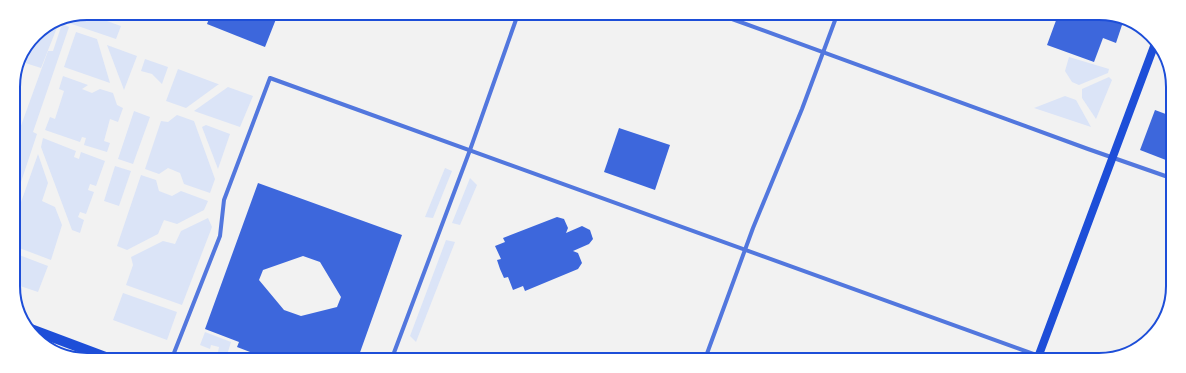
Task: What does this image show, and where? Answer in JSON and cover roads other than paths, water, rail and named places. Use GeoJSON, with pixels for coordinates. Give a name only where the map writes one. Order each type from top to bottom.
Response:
{"type":"FeatureCollection","features":[{"type":"Feature","properties":{"kind":"main road"},"geometry":{"type":"LineString","coordinates":[[1040,353],[1153,48]]}},
{"type":"Feature","properties":{"kind":"main road"},"geometry":{"type":"LineString","coordinates":[[39,332],[95,353]]}},
{"type":"Feature","properties":{"kind":"street"},"geometry":{"type":"LineString","coordinates":[[394,353],[470,150],[516,20]]}},
{"type":"Feature","properties":{"kind":"street"},"geometry":{"type":"LineString","coordinates":[[734,20],[1166,176]]}},
{"type":"Feature","properties":{"kind":"street"},"geometry":{"type":"LineString","coordinates":[[707,353],[752,228],[802,109],[835,20]]}},
{"type":"Feature","properties":{"kind":"street"},"geometry":{"type":"LineString","coordinates":[[174,353],[220,236],[224,200],[270,78],[745,249],[1025,353]]}}]}
